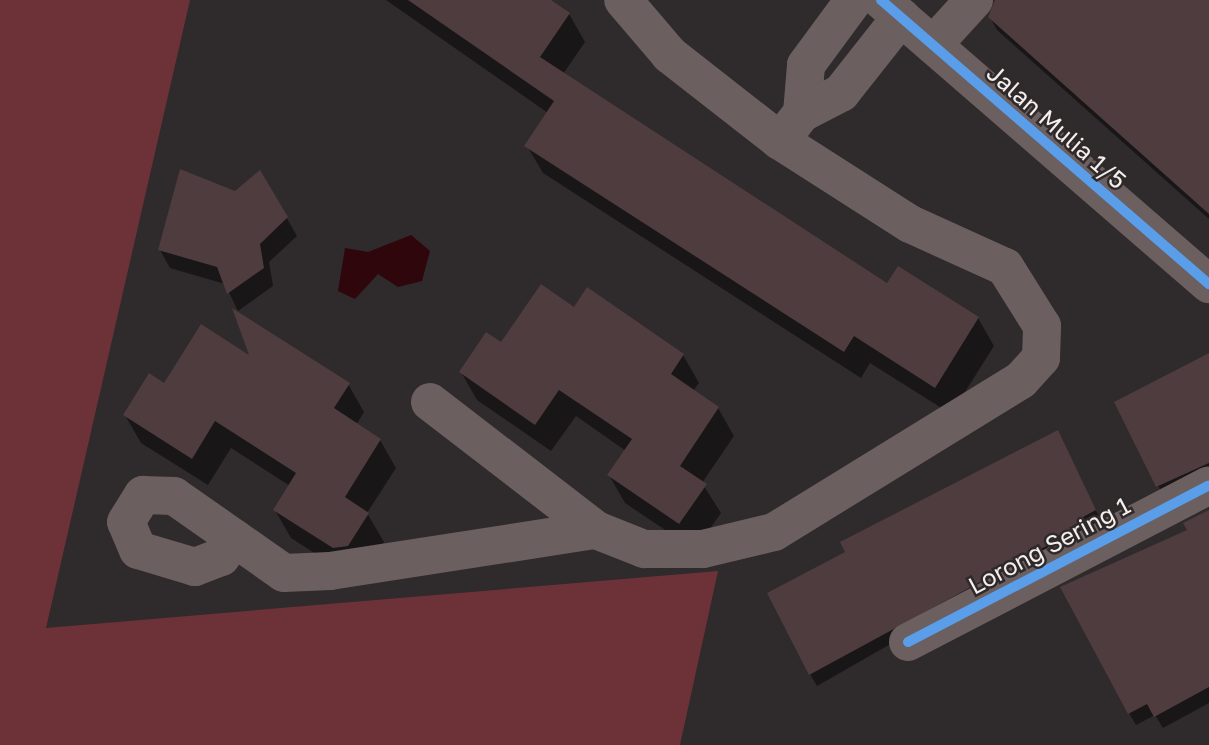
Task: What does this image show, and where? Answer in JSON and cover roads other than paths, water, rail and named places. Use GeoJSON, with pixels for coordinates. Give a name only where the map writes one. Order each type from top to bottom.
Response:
{"type":"FeatureCollection","features":[{"type":"Feature","properties":{"kind":"street"},"geometry":{"type":"LineString","coordinates":[[430,402],[596,530],[644,549],[703,549],[774,532],[1021,380],[1041,358],[1042,326],[1006,267],[910,224],[791,127],[670,55],[623,0]]}},
{"type":"Feature","properties":{"kind":"street"},"geometry":{"type":"LineString","coordinates":[[791,127],[806,65],[854,0]]}},
{"type":"Feature","properties":{"kind":"street"},"geometry":{"type":"LineString","coordinates":[[933,46],[974,0]]}},
{"type":"Feature","properties":{"kind":"street"},"geometry":{"type":"LineString","coordinates":[[791,127],[841,93],[891,8]]}},
{"type":"Feature","properties":{"kind":"street","name":"Jalan Mulia 1/5"},"geometry":{"type":"LineString","coordinates":[[891,8],[1206,284]]}},
{"type":"Feature","properties":{"kind":"street","name":"Lorong Sering 1"},"geometry":{"type":"LineString","coordinates":[[908,642],[1209,485]]}},
{"type":"Feature","properties":{"kind":"street"},"geometry":{"type":"LineString","coordinates":[[234,538],[284,573],[330,571],[596,530]]}}]}
